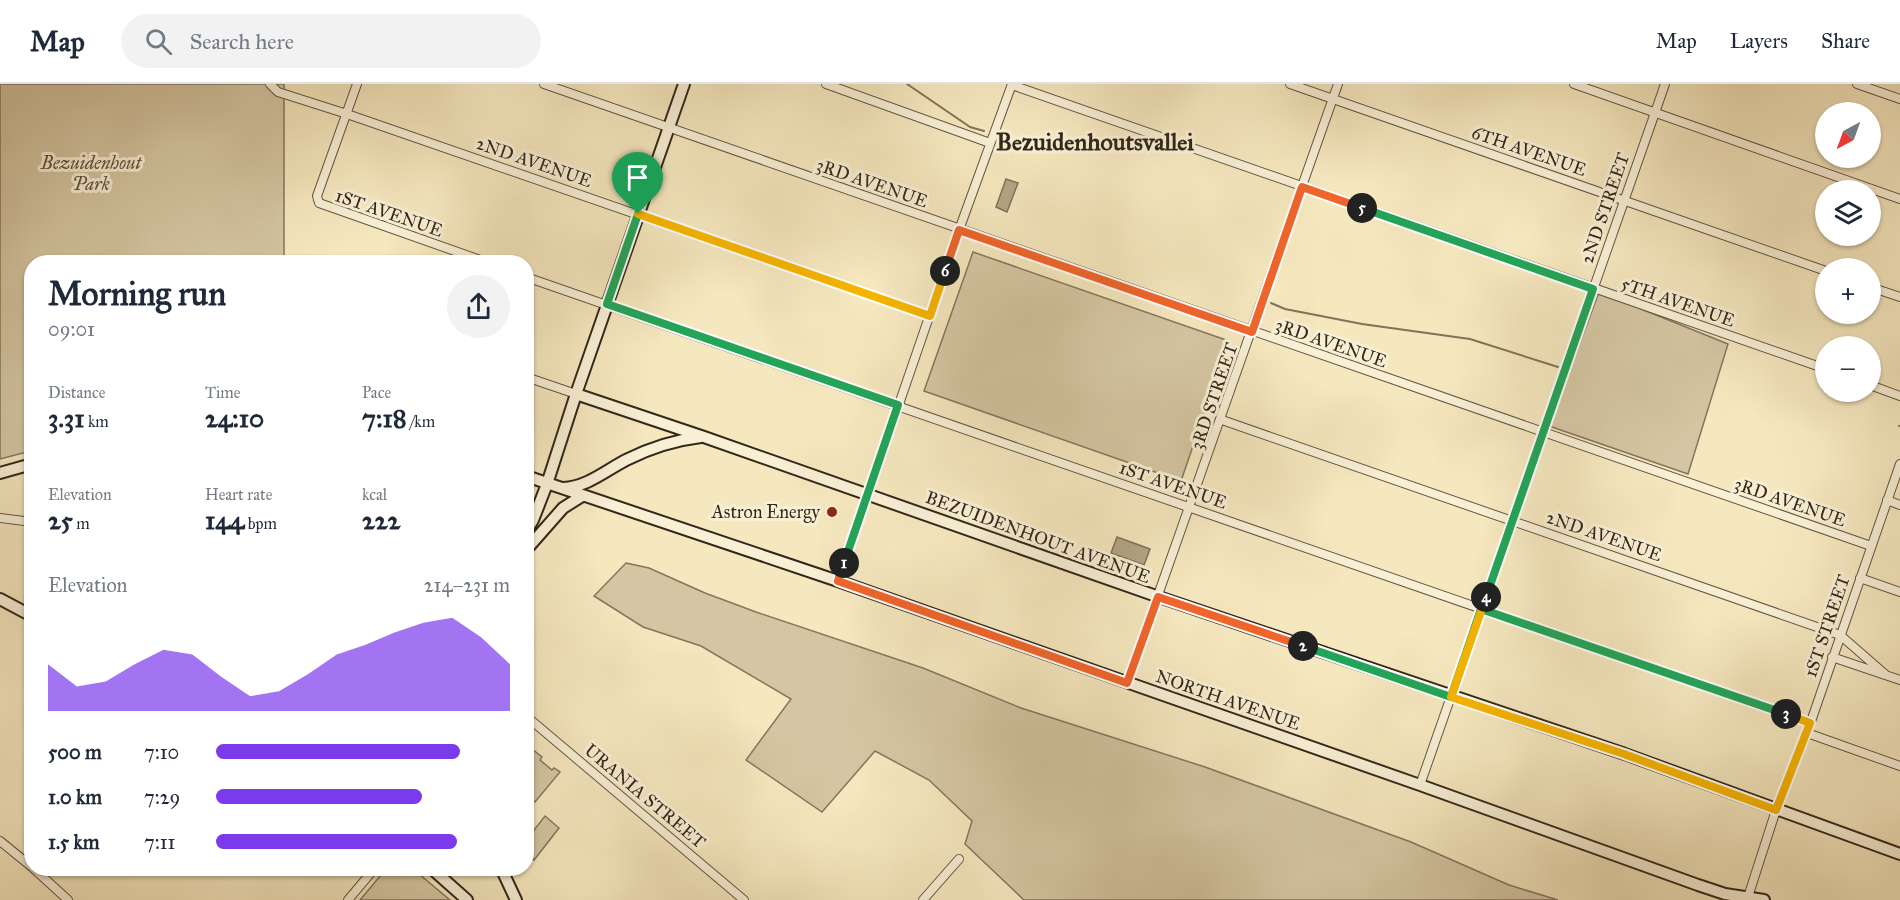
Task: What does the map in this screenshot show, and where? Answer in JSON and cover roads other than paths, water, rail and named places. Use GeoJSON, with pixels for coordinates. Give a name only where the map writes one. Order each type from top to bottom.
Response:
{"type":"FeatureCollection","features":[{"type":"Feature","properties":{"kind":"street","name":"2ND AVENUE"},"geometry":{"type":"LineString","coordinates":[[270,84],[279,92],[930,316]]}},
{"type":"Feature","properties":{"kind":"street"},"geometry":{"type":"LineString","coordinates":[[347,114],[357,84]]}},
{"type":"Feature","properties":{"kind":"street","name":"3RD AVENUE"},"geometry":{"type":"LineString","coordinates":[[544,84],[1871,546]]}},
{"type":"Feature","properties":{"kind":"street"},"geometry":{"type":"LineString","coordinates":[[534,517],[684,84]]}},
{"type":"Feature","properties":{"kind":"street"},"geometry":{"type":"LineString","coordinates":[[826,84],[990,142]]}},
{"type":"Feature","properties":{"kind":"street"},"geometry":{"type":"LineString","coordinates":[[838,581],[1012,84]]}},
{"type":"Feature","properties":{"kind":"street","name":"5TH AVENUE"},"geometry":{"type":"LineString","coordinates":[[1012,84],[1815,365]]}},
{"type":"Feature","properties":{"kind":"street","name":"6TH AVENUE"},"geometry":{"type":"LineString","coordinates":[[1290,84],[1815,267]]}},
{"type":"Feature","properties":{"kind":"street","name":"3RD STREET"},"geometry":{"type":"LineString","coordinates":[[1127,683],[1222,420],[1338,84]]}},
{"type":"Feature","properties":{"kind":"street"},"geometry":{"type":"LineString","coordinates":[[1574,84],[1900,198]]}},
{"type":"Feature","properties":{"kind":"street","name":"2ND STREET"},"geometry":{"type":"LineString","coordinates":[[1420,785],[1665,84]]}},
{"type":"Feature","properties":{"kind":"street"},"geometry":{"type":"LineString","coordinates":[[1857,84],[1900,99]]}},
{"type":"Feature","properties":{"kind":"street","name":"1ST AVENUE"},"geometry":{"type":"LineString","coordinates":[[347,114],[317,201],[324,207],[465,255]]}},
{"type":"Feature","properties":{"kind":"street","name":"1ST AVENUE"},"geometry":{"type":"LineString","coordinates":[[534,280],[1810,723]]}},
{"type":"Feature","properties":{"kind":"street"},"geometry":{"type":"LineString","coordinates":[[1881,291],[1900,297]]}},
{"type":"Feature","properties":{"kind":"street","name":"BEZUIDENHOUT AVENUE"},"geometry":{"type":"LineString","coordinates":[[534,380],[704,437],[1158,597],[1624,754],[1900,854]]}},
{"type":"Feature","properties":{"kind":"street"},"geometry":{"type":"LineString","coordinates":[[1881,389],[1900,396]]}},
{"type":"Feature","properties":{"kind":"street","name":"2ND AVENUE"},"geometry":{"type":"LineString","coordinates":[[1222,420],[1840,635]]}},
{"type":"Feature","properties":{"kind":"street"},"geometry":{"type":"LineString","coordinates":[[560,488],[578,486],[654,448],[683,439],[704,437]]}},
{"type":"Feature","properties":{"kind":"street","name":"1ST STREET"},"geometry":{"type":"LineString","coordinates":[[1747,899],[1776,810],[1807,733],[1900,464]]}},
{"type":"Feature","properties":{"kind":"street"},"geometry":{"type":"LineString","coordinates":[[0,472],[24,466]]}},
{"type":"Feature","properties":{"kind":"street","name":"NORTH AVENUE"},"geometry":{"type":"LineString","coordinates":[[534,480],[838,581],[1698,885],[1725,894],[1764,900]]}},
{"type":"Feature","properties":{"kind":"street"},"geometry":{"type":"LineString","coordinates":[[590,480],[590,492],[595,500]]}},
{"type":"Feature","properties":{"kind":"street"},"geometry":{"type":"LineString","coordinates":[[534,540],[563,508],[582,496]]}},
{"type":"Feature","properties":{"kind":"street"},"geometry":{"type":"LineString","coordinates":[[1887,500],[1900,505]]}},
{"type":"Feature","properties":{"kind":"street"},"geometry":{"type":"LineString","coordinates":[[0,518],[24,521]]}},
{"type":"Feature","properties":{"kind":"street"},"geometry":{"type":"LineString","coordinates":[[1860,578],[1900,592]]}},
{"type":"Feature","properties":{"kind":"street"},"geometry":{"type":"LineString","coordinates":[[0,599],[24,611]]}},
{"type":"Feature","properties":{"kind":"street"},"geometry":{"type":"LineString","coordinates":[[1840,635],[1886,675]]}},
{"type":"Feature","properties":{"kind":"street"},"geometry":{"type":"LineString","coordinates":[[1832,657],[1900,680]]}},
{"type":"Feature","properties":{"kind":"street","name":"URANIA STREET"},"geometry":{"type":"LineString","coordinates":[[534,723],[744,900]]}},
{"type":"Feature","properties":{"kind":"street"},"geometry":{"type":"LineString","coordinates":[[1807,733],[1900,766]]}},
{"type":"Feature","properties":{"kind":"street"},"geometry":{"type":"LineString","coordinates":[[0,841],[24,861]]}},
{"type":"Feature","properties":{"kind":"street"},"geometry":{"type":"LineString","coordinates":[[923,900],[958,859]]}},
{"type":"Feature","properties":{"kind":"street"},"geometry":{"type":"LineString","coordinates":[[41,876],[68,900]]}},
{"type":"Feature","properties":{"kind":"street"},"geometry":{"type":"LineString","coordinates":[[348,900],[368,876]]}},
{"type":"Feature","properties":{"kind":"street"},"geometry":{"type":"LineString","coordinates":[[439,876],[467,900]]}},
{"type":"Feature","properties":{"kind":"street"},"geometry":{"type":"LineString","coordinates":[[505,876],[516,900]]}},
{"type":"Feature","properties":{"kind":"waterway"},"geometry":{"type":"LineString","coordinates":[[907,84],[970,127],[984,131]]}},
{"type":"Feature","properties":{"kind":"waterway"},"geometry":{"type":"LineString","coordinates":[[1271,303],[1285,309],[1362,324],[1470,339],[1558,367]]}},
{"type":"Feature","properties":{"kind":"place","name":"Astron Energy"},"geometry":{"type":"Point","coordinates":[832,512]}},
{"type":"Feature","properties":{"kind":"district","name":"Bezuidenhoutsvallei"},"geometry":{"type":"Point","coordinates":[1095,142]}},
{"type":"Feature","properties":{"kind":"park label","name":"Bezuidenhout Park"},"geometry":{"type":"Point","coordinates":[91,173]}}]}
